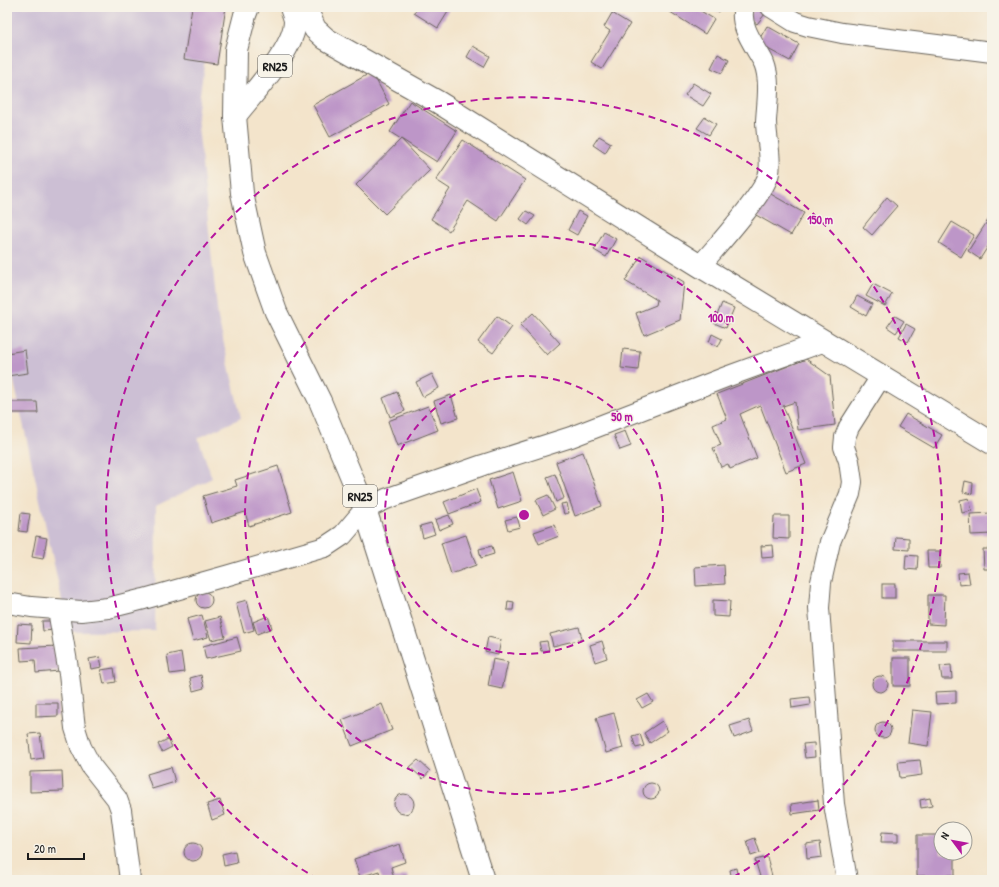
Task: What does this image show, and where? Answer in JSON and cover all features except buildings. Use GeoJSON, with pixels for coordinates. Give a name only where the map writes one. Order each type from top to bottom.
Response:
{"type":"FeatureCollection","features":[{"type":"Feature","properties":{"kind":"main road","name":"RN25"},"geometry":{"type":"LineString","coordinates":[[248,7],[236,50],[235,116],[242,193],[255,253],[276,312],[320,401],[365,509],[483,880]]}},
{"type":"Feature","properties":{"kind":"main road","name":"RN25"},"geometry":{"type":"LineString","coordinates":[[235,116],[283,55],[291,40],[294,22],[291,7]]}},
{"type":"Feature","properties":{"kind":"main road"},"geometry":{"type":"LineString","coordinates":[[302,7],[308,12],[315,29],[326,39],[438,102],[700,266],[992,443]]}},
{"type":"Feature","properties":{"kind":"street"},"geometry":{"type":"LineString","coordinates":[[700,266],[747,209],[762,188],[769,173],[766,128],[767,76],[764,64],[745,26],[743,11],[744,7]]}},
{"type":"Feature","properties":{"kind":"street"},"geometry":{"type":"LineString","coordinates":[[770,7],[795,22],[808,26],[992,52]]}},
{"type":"Feature","properties":{"kind":"street"},"geometry":{"type":"LineString","coordinates":[[7,602],[31,607],[58,610],[81,611],[108,608],[325,547],[343,535],[365,509],[410,490],[571,437],[726,377],[825,341]]}},
{"type":"Feature","properties":{"kind":"street"},"geometry":{"type":"LineString","coordinates":[[847,880],[834,804],[819,608],[821,582],[830,542],[850,494],[852,482],[849,460],[844,447],[845,437],[849,427],[882,375]]}},
{"type":"Feature","properties":{"kind":"street"},"geometry":{"type":"LineString","coordinates":[[58,610],[80,747],[91,766],[117,799],[121,810],[130,880]]}},
{"type":"Feature","properties":{"kind":"shaded area"},"geometry":{"type":"Polygon","coordinates":[[[7,7],[212,7],[197,116],[218,318],[241,418],[198,438],[212,478],[156,506],[155,631],[69,632],[7,350],[7,7]]]}}]}
